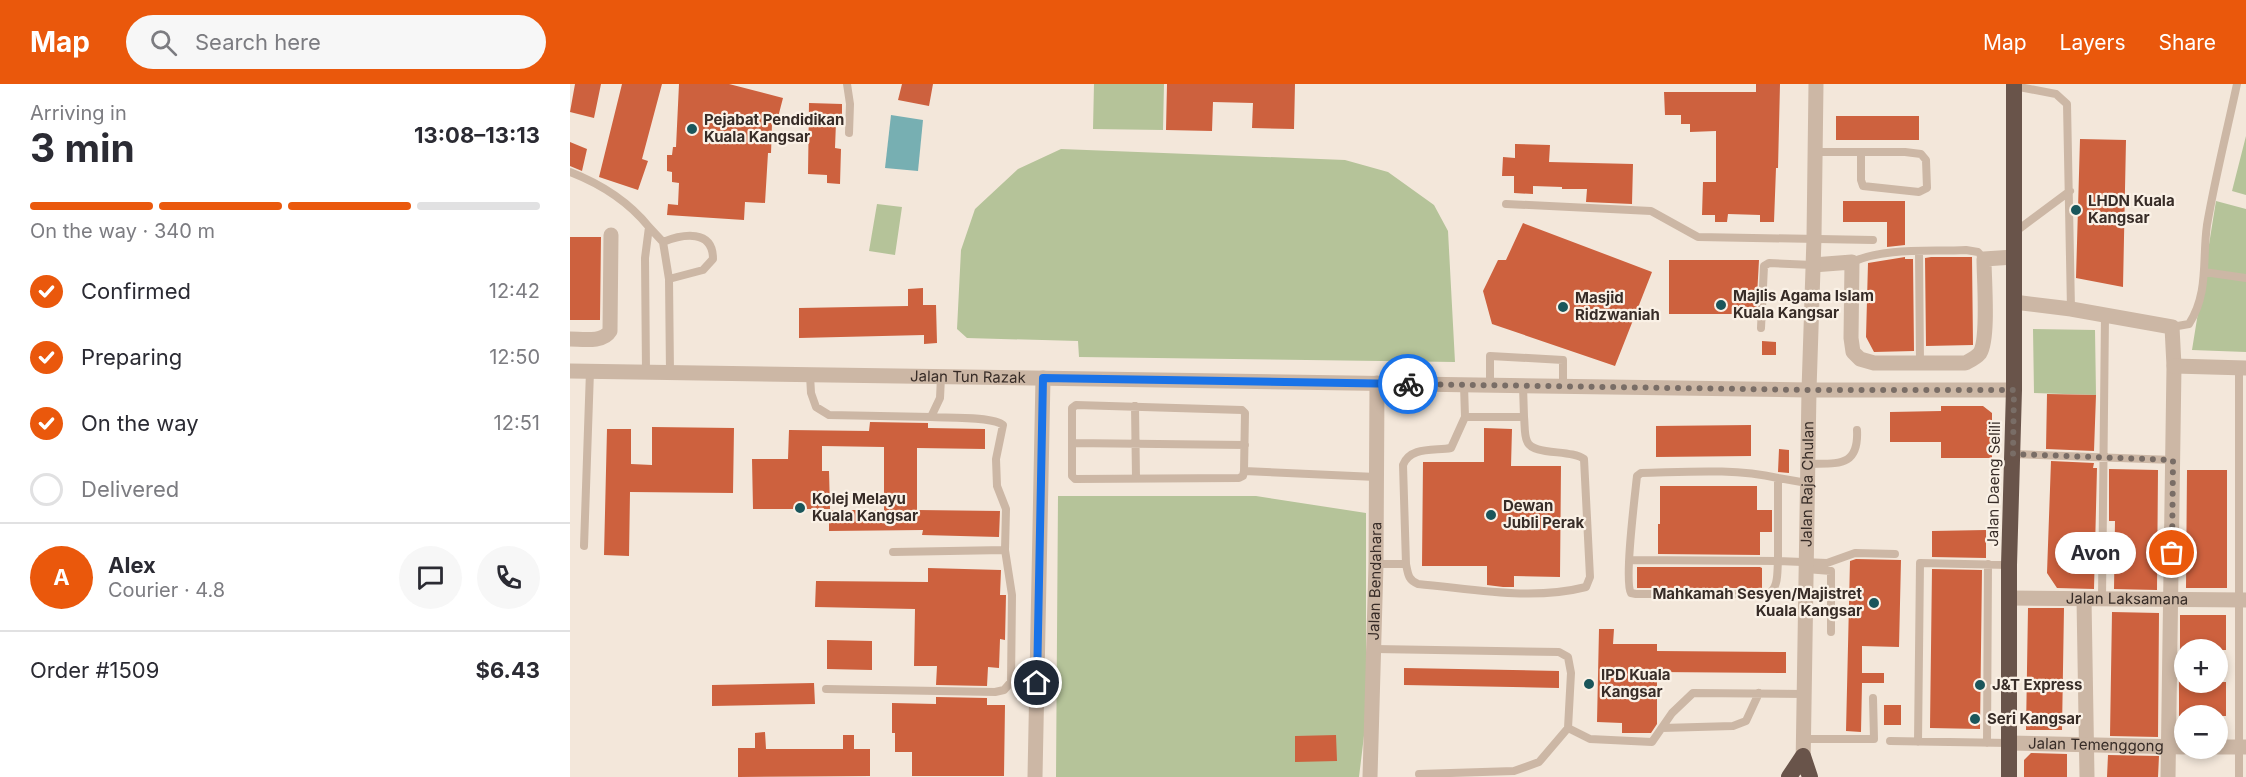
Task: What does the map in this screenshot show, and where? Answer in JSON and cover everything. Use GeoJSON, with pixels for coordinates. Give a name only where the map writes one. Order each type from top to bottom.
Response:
{"type":"FeatureCollection","features":[{"type":"Feature","properties":{"kind":"highway","name":"Jalan Daeng Selili"},"geometry":{"type":"LineString","coordinates":[[2009,777],[2009,565],[2014,390],[2014,85]]}},
{"type":"Feature","properties":{"kind":"highway"},"geometry":{"type":"LineString","coordinates":[[1789,777],[1803,747]]}},
{"type":"Feature","properties":{"kind":"highway"},"geometry":{"type":"LineString","coordinates":[[1803,747],[1810,777]]}},
{"type":"Feature","properties":{"kind":"street","name":"Jalan Raja Chulan"},"geometry":{"type":"LineString","coordinates":[[1803,777],[1816,84]]}},
{"type":"Feature","properties":{"kind":"street"},"geometry":{"type":"LineString","coordinates":[[570,339],[601,339],[608,336],[610,331],[611,235]]}},
{"type":"Feature","properties":{"kind":"street"},"geometry":{"type":"LineString","coordinates":[[1813,265],[1852,262],[1851,338],[1853,352],[1860,358],[1874,363],[1965,363],[1973,360],[1981,352],[1984,338],[1984,259],[2014,257]]}},
{"type":"Feature","properties":{"kind":"street"},"geometry":{"type":"LineString","coordinates":[[2014,302],[2071,309],[2172,327],[2174,366],[2171,600],[2175,705]]}},
{"type":"Feature","properties":{"kind":"street"},"geometry":{"type":"LineString","coordinates":[[2174,366],[2242,368]]}},
{"type":"Feature","properties":{"kind":"street","name":"Jalan Tun Razak"},"geometry":{"type":"LineString","coordinates":[[570,371],[1809,390],[2014,390]]}},
{"type":"Feature","properties":{"kind":"street"},"geometry":{"type":"LineString","coordinates":[[1035,777],[1043,378]]}},
{"type":"Feature","properties":{"kind":"street","name":"Jalan Bendahara"},"geometry":{"type":"LineString","coordinates":[[1370,777],[1376,564],[1377,383]]}},
{"type":"Feature","properties":{"kind":"street","name":"Jalan Laksamana"},"geometry":{"type":"LineString","coordinates":[[2009,598],[2242,601]]}},
{"type":"Feature","properties":{"kind":"street"},"geometry":{"type":"LineString","coordinates":[[2084,599],[2087,777]]}},
{"type":"Feature","properties":{"kind":"street","name":"Jalan Temenggong"},"geometry":{"type":"LineString","coordinates":[[2009,743],[2174,747]]}},
{"type":"Feature","properties":{"kind":"street"},"geometry":{"type":"LineString","coordinates":[[2168,777],[2174,754]]}},
{"type":"Feature","properties":{"kind":"lane"},"geometry":{"type":"LineString","coordinates":[[847,84],[850,104],[849,133]]}},
{"type":"Feature","properties":{"kind":"lane"},"geometry":{"type":"LineString","coordinates":[[2172,327],[2189,324],[2199,310],[2207,226],[2237,84]]}},
{"type":"Feature","properties":{"kind":"lane"},"geometry":{"type":"LineString","coordinates":[[2014,85],[2056,94],[2067,104],[2071,309]]}},
{"type":"Feature","properties":{"kind":"lane"},"geometry":{"type":"LineString","coordinates":[[1815,152],[1921,154],[1926,160],[1927,188],[1918,192],[1863,186],[1861,180],[1862,153]]}},
{"type":"Feature","properties":{"kind":"lane"},"geometry":{"type":"LineString","coordinates":[[570,172],[593,181],[612,193],[638,213],[663,242],[669,279],[670,373]]}},
{"type":"Feature","properties":{"kind":"lane"},"geometry":{"type":"LineString","coordinates":[[2014,232],[2070,191]]}},
{"type":"Feature","properties":{"kind":"lane"},"geometry":{"type":"LineString","coordinates":[[1506,204],[1651,212],[1698,237],[1873,240]]}},
{"type":"Feature","properties":{"kind":"lane"},"geometry":{"type":"LineString","coordinates":[[646,372],[645,258],[649,227]]}},
{"type":"Feature","properties":{"kind":"lane"},"geometry":{"type":"LineString","coordinates":[[663,242],[676,237],[692,236],[704,239],[713,251],[713,259],[703,270],[669,279]]}},
{"type":"Feature","properties":{"kind":"lane"},"geometry":{"type":"LineString","coordinates":[[1852,262],[1864,257],[1884,254],[1966,250],[1978,252],[1984,259]]}},
{"type":"Feature","properties":{"kind":"lane"},"geometry":{"type":"LineString","coordinates":[[1918,252],[1920,363]]}},
{"type":"Feature","properties":{"kind":"lane"},"geometry":{"type":"LineString","coordinates":[[1761,328],[1764,266],[1769,263],[1813,265]]}},
{"type":"Feature","properties":{"kind":"lane"},"geometry":{"type":"LineString","coordinates":[[2204,272],[2246,278]]}},
{"type":"Feature","properties":{"kind":"lane"},"geometry":{"type":"LineString","coordinates":[[2102,599],[2105,316]]}},
{"type":"Feature","properties":{"kind":"lane"},"geometry":{"type":"LineString","coordinates":[[1490,385],[1490,356],[1563,360],[1563,386]]}},
{"type":"Feature","properties":{"kind":"lane"},"geometry":{"type":"LineString","coordinates":[[2239,777],[2242,747],[2242,368]]}},
{"type":"Feature","properties":{"kind":"lane"},"geometry":{"type":"LineString","coordinates":[[584,546],[590,371]]}},
{"type":"Feature","properties":{"kind":"lane"},"geometry":{"type":"LineString","coordinates":[[810,375],[811,393],[816,407],[829,415],[931,417],[982,420],[1000,422],[1003,425],[996,459],[997,486],[1006,509],[1005,550],[1012,594],[1011,682],[1004,690],[995,692],[826,689]]}},
{"type":"Feature","properties":{"kind":"lane"},"geometry":{"type":"LineString","coordinates":[[931,417],[940,398],[941,377]]}},
{"type":"Feature","properties":{"kind":"lane"},"geometry":{"type":"LineString","coordinates":[[1464,385],[1466,417],[1451,448],[1420,450],[1405,459],[1403,465],[1406,564],[1412,582],[1525,594],[1570,591],[1586,587],[1590,577],[1584,459],[1578,454],[1536,450],[1530,447],[1526,440],[1523,386]]}},
{"type":"Feature","properties":{"kind":"lane"},"geometry":{"type":"LineString","coordinates":[[1073,406],[1135,406],[1242,410],[1245,413],[1243,476],[1239,478],[1073,478],[1073,406]]}},
{"type":"Feature","properties":{"kind":"lane"},"geometry":{"type":"LineString","coordinates":[[1135,406],[1136,478]]}},
{"type":"Feature","properties":{"kind":"lane"},"geometry":{"type":"LineString","coordinates":[[1466,417],[1524,417]]}},
{"type":"Feature","properties":{"kind":"lane"},"geometry":{"type":"LineString","coordinates":[[1808,464],[1841,463],[1851,457],[1858,446],[1857,430]]}},
{"type":"Feature","properties":{"kind":"lane"},"geometry":{"type":"LineString","coordinates":[[1072,443],[1245,445]]}},
{"type":"Feature","properties":{"kind":"lane"},"geometry":{"type":"LineString","coordinates":[[2013,454],[2173,460]]}},
{"type":"Feature","properties":{"kind":"lane"},"geometry":{"type":"LineString","coordinates":[[1244,471],[1376,477]]}},
{"type":"Feature","properties":{"kind":"lane"},"geometry":{"type":"LineString","coordinates":[[1778,478],[1778,561],[1775,586],[1768,594],[1636,594],[1628,590],[1637,476],[1641,473],[1758,474],[1807,483]]}},
{"type":"Feature","properties":{"kind":"lane"},"geometry":{"type":"LineString","coordinates":[[892,552],[1005,550]]}},
{"type":"Feature","properties":{"kind":"lane"},"geometry":{"type":"LineString","coordinates":[[1806,566],[1827,563],[1855,553],[1895,554]]}},
{"type":"Feature","properties":{"kind":"lane"},"geometry":{"type":"LineString","coordinates":[[1630,560],[1778,561],[1831,571],[1831,632]]}},
{"type":"Feature","properties":{"kind":"lane"},"geometry":{"type":"LineString","coordinates":[[1918,742],[1920,563],[2009,565]]}},
{"type":"Feature","properties":{"kind":"lane"},"geometry":{"type":"LineString","coordinates":[[1376,564],[1406,564]]}},
{"type":"Feature","properties":{"kind":"lane"},"geometry":{"type":"LineString","coordinates":[[1987,743],[1988,564]]}},
{"type":"Feature","properties":{"kind":"lane"},"geometry":{"type":"LineString","coordinates":[[1374,650],[1558,652],[1568,657],[1571,673],[1568,728],[1539,762],[1514,771],[1419,774]]}},
{"type":"Feature","properties":{"kind":"lane"},"geometry":{"type":"LineString","coordinates":[[1568,728],[1590,739],[1652,742],[1672,714],[1693,693],[1804,694]]}},
{"type":"Feature","properties":{"kind":"lane"},"geometry":{"type":"LineString","coordinates":[[1662,728],[1733,726],[1746,721],[1759,693]]}},
{"type":"Feature","properties":{"kind":"lane"},"geometry":{"type":"LineString","coordinates":[[1803,747],[1874,739],[1873,698]]}},
{"type":"Feature","properties":{"kind":"lane"},"geometry":{"type":"LineString","coordinates":[[1890,741],[2009,743]]}},
{"type":"Feature","properties":{"kind":"green space"},"geometry":{"type":"Polygon","coordinates":[[[1094,84],[1164,84],[1163,130],[1093,129],[1094,84]]]}},
{"type":"Feature","properties":{"kind":"green space"},"geometry":{"type":"Polygon","coordinates":[[[2246,136],[2246,195],[2232,191],[2246,136]]]}},
{"type":"Feature","properties":{"kind":"green space"},"geometry":{"type":"Polygon","coordinates":[[[1061,149],[1345,160],[1388,172],[1434,205],[1448,231],[1455,362],[1079,357],[1078,341],[967,338],[957,329],[961,250],[975,209],[1018,169],[1061,149]]]}},
{"type":"Feature","properties":{"kind":"green space"},"geometry":{"type":"Polygon","coordinates":[[[2216,201],[2246,209],[2246,352],[2192,350],[2216,201]]]}},
{"type":"Feature","properties":{"kind":"green space"},"geometry":{"type":"Polygon","coordinates":[[[877,204],[902,207],[895,255],[869,251],[877,204]]]}},
{"type":"Feature","properties":{"kind":"green space"},"geometry":{"type":"Polygon","coordinates":[[[2033,329],[2095,330],[2096,395],[2034,393],[2033,329]]]}},
{"type":"Feature","properties":{"kind":"green space"},"geometry":{"type":"Polygon","coordinates":[[[1058,496],[1256,496],[1366,513],[1366,719],[1359,777],[1056,777],[1058,496]]]}},
{"type":"Feature","properties":{"kind":"water"},"geometry":{"type":"Polygon","coordinates":[[[891,115],[923,120],[918,171],[885,168],[891,115]]]}},
{"type":"Feature","properties":{"kind":"building"},"geometry":{"type":"Polygon","coordinates":[[[575,84],[601,84],[594,118],[570,112],[575,84]]]}},
{"type":"Feature","properties":{"kind":"building"},"geometry":{"type":"Polygon","coordinates":[[[622,84],[662,84],[642,159],[648,161],[638,190],[599,177],[622,84]]]}},
{"type":"Feature","properties":{"kind":"building"},"geometry":{"type":"Polygon","coordinates":[[[679,84],[729,84],[783,98],[776,125],[772,124],[765,203],[745,202],[744,220],[667,215],[668,204],[678,205],[679,183],[672,182],[672,172],[667,171],[667,155],[672,155],[673,147],[676,147],[679,84]]]}},
{"type":"Feature","properties":{"kind":"building"},"geometry":{"type":"Polygon","coordinates":[[[902,84],[933,84],[929,106],[898,100],[902,84]]]}},
{"type":"Feature","properties":{"kind":"building"},"geometry":{"type":"Polygon","coordinates":[[[1167,84],[1295,84],[1294,129],[1252,128],[1253,103],[1213,102],[1212,131],[1166,130],[1167,84]]]}},
{"type":"Feature","properties":{"kind":"building"},"geometry":{"type":"Polygon","coordinates":[[[1756,84],[1780,84],[1774,222],[1760,222],[1760,215],[1728,214],[1727,222],[1715,222],[1715,215],[1702,215],[1703,182],[1716,182],[1716,131],[1690,132],[1690,124],[1681,124],[1681,115],[1665,115],[1664,92],[1756,92],[1756,84]]]}},
{"type":"Feature","properties":{"kind":"building"},"geometry":{"type":"Polygon","coordinates":[[[809,103],[842,104],[842,122],[836,122],[835,148],[841,149],[840,184],[827,183],[827,175],[808,174],[809,103]]]}},
{"type":"Feature","properties":{"kind":"building"},"geometry":{"type":"Polygon","coordinates":[[[1836,116],[1919,116],[1919,140],[1836,140],[1836,116]]]}},
{"type":"Feature","properties":{"kind":"building"},"geometry":{"type":"Polygon","coordinates":[[[2080,139],[2126,140],[2123,287],[2076,278],[2080,139]]]}},
{"type":"Feature","properties":{"kind":"building"},"geometry":{"type":"Polygon","coordinates":[[[570,142],[587,149],[582,171],[570,166],[570,142]]]}},
{"type":"Feature","properties":{"kind":"building"},"geometry":{"type":"Polygon","coordinates":[[[1515,144],[1550,145],[1549,162],[1633,164],[1632,204],[1586,202],[1587,189],[1533,186],[1533,194],[1514,193],[1514,176],[1502,176],[1503,157],[1515,158],[1515,144]]]}},
{"type":"Feature","properties":{"kind":"building"},"geometry":{"type":"Polygon","coordinates":[[[1843,201],[1905,201],[1905,245],[1887,247],[1887,222],[1843,222],[1843,201]]]}},
{"type":"Feature","properties":{"kind":"building","name":"Masjid Ridzwaniah"},"geometry":{"type":"Polygon","coordinates":[[[1523,223],[1652,272],[1615,366],[1492,324],[1483,291],[1498,260],[1506,260],[1523,223]]]}},
{"type":"Feature","properties":{"kind":"building"},"geometry":{"type":"Polygon","coordinates":[[[570,237],[601,237],[600,320],[570,320],[570,237]]]}},
{"type":"Feature","properties":{"kind":"building"},"geometry":{"type":"Polygon","coordinates":[[[1905,257],[1905,259],[1913,259],[1914,351],[1874,352],[1866,337],[1868,263],[1905,257]]]}},
{"type":"Feature","properties":{"kind":"building"},"geometry":{"type":"Polygon","coordinates":[[[1972,257],[1973,345],[1926,346],[1925,258],[1972,257]]]}},
{"type":"Feature","properties":{"kind":"building"},"geometry":{"type":"Polygon","coordinates":[[[1669,260],[1759,260],[1756,314],[1669,314],[1669,260]]]}},
{"type":"Feature","properties":{"kind":"building"},"geometry":{"type":"Polygon","coordinates":[[[923,288],[923,305],[936,305],[937,343],[924,344],[924,335],[799,338],[799,308],[908,306],[908,289],[923,288]]]}},
{"type":"Feature","properties":{"kind":"building"},"geometry":{"type":"Polygon","coordinates":[[[1762,341],[1776,342],[1776,355],[1762,355],[1762,341]]]}},
{"type":"Feature","properties":{"kind":"building"},"geometry":{"type":"Polygon","coordinates":[[[2047,394],[2096,395],[2094,451],[2046,449],[2047,394]]]}},
{"type":"Feature","properties":{"kind":"building"},"geometry":{"type":"Polygon","coordinates":[[[1941,406],[1983,406],[1992,413],[1992,458],[1941,458],[1941,442],[1890,442],[1890,412],[1941,411],[1941,406]]]}},
{"type":"Feature","properties":{"kind":"building"},"geometry":{"type":"Polygon","coordinates":[[[870,422],[928,423],[928,428],[985,429],[985,449],[917,448],[917,510],[1000,511],[999,537],[922,535],[923,530],[829,531],[829,510],[884,510],[884,447],[822,446],[822,471],[829,471],[830,509],[753,509],[752,459],[788,459],[789,430],[869,431],[870,422]]]}},
{"type":"Feature","properties":{"kind":"building"},"geometry":{"type":"Polygon","coordinates":[[[1751,425],[1751,456],[1656,457],[1656,426],[1751,425]]]}},
{"type":"Feature","properties":{"kind":"building"},"geometry":{"type":"Polygon","coordinates":[[[652,427],[734,428],[733,493],[630,492],[629,556],[604,555],[607,429],[631,429],[631,464],[652,465],[652,427]]]}},
{"type":"Feature","properties":{"kind":"building","name":"Dewan Jubli Perak"},"geometry":{"type":"Polygon","coordinates":[[[1484,428],[1512,429],[1511,466],[1561,466],[1560,577],[1514,576],[1514,587],[1503,587],[1487,585],[1487,566],[1422,566],[1423,462],[1484,462],[1484,428]]]}},
{"type":"Feature","properties":{"kind":"building"},"geometry":{"type":"Polygon","coordinates":[[[1779,449],[1789,450],[1789,473],[1778,472],[1779,449]]]}},
{"type":"Feature","properties":{"kind":"building"},"geometry":{"type":"Polygon","coordinates":[[[2051,461],[2094,463],[2093,468],[2097,468],[2094,589],[2057,588],[2047,573],[2051,461]]]}},
{"type":"Feature","properties":{"kind":"building"},"geometry":{"type":"Polygon","coordinates":[[[2109,469],[2158,470],[2157,590],[2114,589],[2115,521],[2109,521],[2109,469]]]}},
{"type":"Feature","properties":{"kind":"building"},"geometry":{"type":"Polygon","coordinates":[[[2187,470],[2227,470],[2227,588],[2186,588],[2187,470]]]}},
{"type":"Feature","properties":{"kind":"building"},"geometry":{"type":"Polygon","coordinates":[[[1660,486],[1757,486],[1757,510],[1772,510],[1772,532],[1760,532],[1760,555],[1658,554],[1660,486]]]}},
{"type":"Feature","properties":{"kind":"building"},"geometry":{"type":"Polygon","coordinates":[[[1986,530],[1986,558],[1932,557],[1932,531],[1986,530]]]}},
{"type":"Feature","properties":{"kind":"building","name":"Mahkamah Sesyen/Majistret Kuala Kangsar"},"geometry":{"type":"Polygon","coordinates":[[[1856,559],[1901,560],[1899,647],[1862,646],[1862,673],[1884,673],[1884,683],[1862,683],[1861,732],[1846,731],[1850,561],[1856,559]]]}},
{"type":"Feature","properties":{"kind":"building"},"geometry":{"type":"Polygon","coordinates":[[[1637,567],[1760,567],[1762,568],[1762,588],[1637,588],[1637,567]]]}},
{"type":"Feature","properties":{"kind":"building"},"geometry":{"type":"Polygon","coordinates":[[[928,568],[1001,570],[1000,595],[1006,595],[1005,640],[1000,639],[999,668],[988,667],[987,686],[936,685],[937,666],[914,666],[915,609],[815,607],[816,581],[928,582],[928,568]]]}},
{"type":"Feature","properties":{"kind":"building"},"geometry":{"type":"Polygon","coordinates":[[[1932,569],[1982,570],[1980,729],[1930,728],[1932,569]]]}},
{"type":"Feature","properties":{"kind":"building"},"geometry":{"type":"Polygon","coordinates":[[[2028,608],[2064,608],[2062,730],[2026,730],[2028,608]]]}},
{"type":"Feature","properties":{"kind":"building"},"geometry":{"type":"Polygon","coordinates":[[[2112,612],[2159,613],[2158,737],[2110,736],[2112,612]]]}},
{"type":"Feature","properties":{"kind":"building"},"geometry":{"type":"Polygon","coordinates":[[[2180,615],[2226,615],[2226,639],[2180,639],[2180,615]]]}},
{"type":"Feature","properties":{"kind":"building"},"geometry":{"type":"Polygon","coordinates":[[[1599,629],[1614,629],[1613,644],[1657,644],[1657,651],[1786,652],[1786,673],[1657,672],[1657,724],[1651,733],[1622,733],[1622,723],[1597,722],[1599,629]]]}},
{"type":"Feature","properties":{"kind":"building"},"geometry":{"type":"Polygon","coordinates":[[[827,640],[872,641],[872,670],[827,669],[827,640]]]}},
{"type":"Feature","properties":{"kind":"building"},"geometry":{"type":"Polygon","coordinates":[[[1404,668],[1559,671],[1559,688],[1404,685],[1404,668]]]}},
{"type":"Feature","properties":{"kind":"building"},"geometry":{"type":"Polygon","coordinates":[[[814,683],[815,704],[712,706],[712,685],[814,683]]]}},
{"type":"Feature","properties":{"kind":"building"},"geometry":{"type":"Polygon","coordinates":[[[2179,693],[2226,693],[2226,705],[2179,705],[2179,693]]]}},
{"type":"Feature","properties":{"kind":"building"},"geometry":{"type":"Polygon","coordinates":[[[936,697],[987,698],[987,705],[1005,705],[1004,776],[912,776],[912,752],[895,752],[895,733],[892,733],[892,703],[936,704],[936,697]]]}},
{"type":"Feature","properties":{"kind":"building"},"geometry":{"type":"Polygon","coordinates":[[[1884,705],[1901,705],[1901,725],[1884,725],[1884,705]]]}},
{"type":"Feature","properties":{"kind":"building"},"geometry":{"type":"Polygon","coordinates":[[[765,732],[766,749],[843,749],[843,735],[854,735],[854,749],[870,749],[870,776],[738,777],[738,748],[755,748],[755,733],[765,732]]]}},
{"type":"Feature","properties":{"kind":"building"},"geometry":{"type":"Polygon","coordinates":[[[1336,735],[1337,761],[1295,762],[1295,736],[1336,735]]]}},
{"type":"Feature","properties":{"kind":"building"},"geometry":{"type":"Polygon","coordinates":[[[2031,753],[2067,754],[2067,777],[2024,777],[2024,760],[2031,753]]]}},
{"type":"Feature","properties":{"kind":"building"},"geometry":{"type":"Polygon","coordinates":[[[2108,755],[2159,756],[2158,777],[2107,777],[2108,755]]]}},
{"type":"Feature","properties":{"kind":"way so far"},"geometry":{"type":"LineString","coordinates":[[1408,384],[1809,390],[2014,390],[2013,454],[2173,460],[2172,553]]}},
{"type":"Feature","properties":{"kind":"place","name":"Pejabat Pendidikan Kuala Kangsar"},"geometry":{"type":"Point","coordinates":[692,129]}},
{"type":"Feature","properties":{"kind":"place","name":"LHDN Kuala Kangsar"},"geometry":{"type":"Point","coordinates":[2076,210]}},
{"type":"Feature","properties":{"kind":"place","name":"Majlis Agama Islam Kuala Kangsar"},"geometry":{"type":"Point","coordinates":[1721,305]}},
{"type":"Feature","properties":{"kind":"place","name":"Masjid Ridzwaniah"},"geometry":{"type":"Point","coordinates":[1563,307]}},
{"type":"Feature","properties":{"kind":"place","name":"Kolej Melayu Kuala Kangsar"},"geometry":{"type":"Point","coordinates":[800,508]}},
{"type":"Feature","properties":{"kind":"place","name":"Dewan Jubli Perak"},"geometry":{"type":"Point","coordinates":[1491,515]}},
{"type":"Feature","properties":{"kind":"place","name":"Avon"},"geometry":{"type":"Point","coordinates":[2172,553]}},
{"type":"Feature","properties":{"kind":"place","name":"Mahkamah Sesyen/Majistret Kuala Kangsar"},"geometry":{"type":"Point","coordinates":[1874,603]}},
{"type":"Feature","properties":{"kind":"place","name":"IPD Kuala Kangsar"},"geometry":{"type":"Point","coordinates":[1589,684]}},
{"type":"Feature","properties":{"kind":"place","name":"J&T Express"},"geometry":{"type":"Point","coordinates":[1980,685]}},
{"type":"Feature","properties":{"kind":"place","name":"Seri Kangsar"},"geometry":{"type":"Point","coordinates":[1975,719]}},
{"type":"Feature","properties":{"kind":"route"},"geometry":{"type":"LineString","coordinates":[[1037,683],[1043,378],[1408,384]]}}]}
